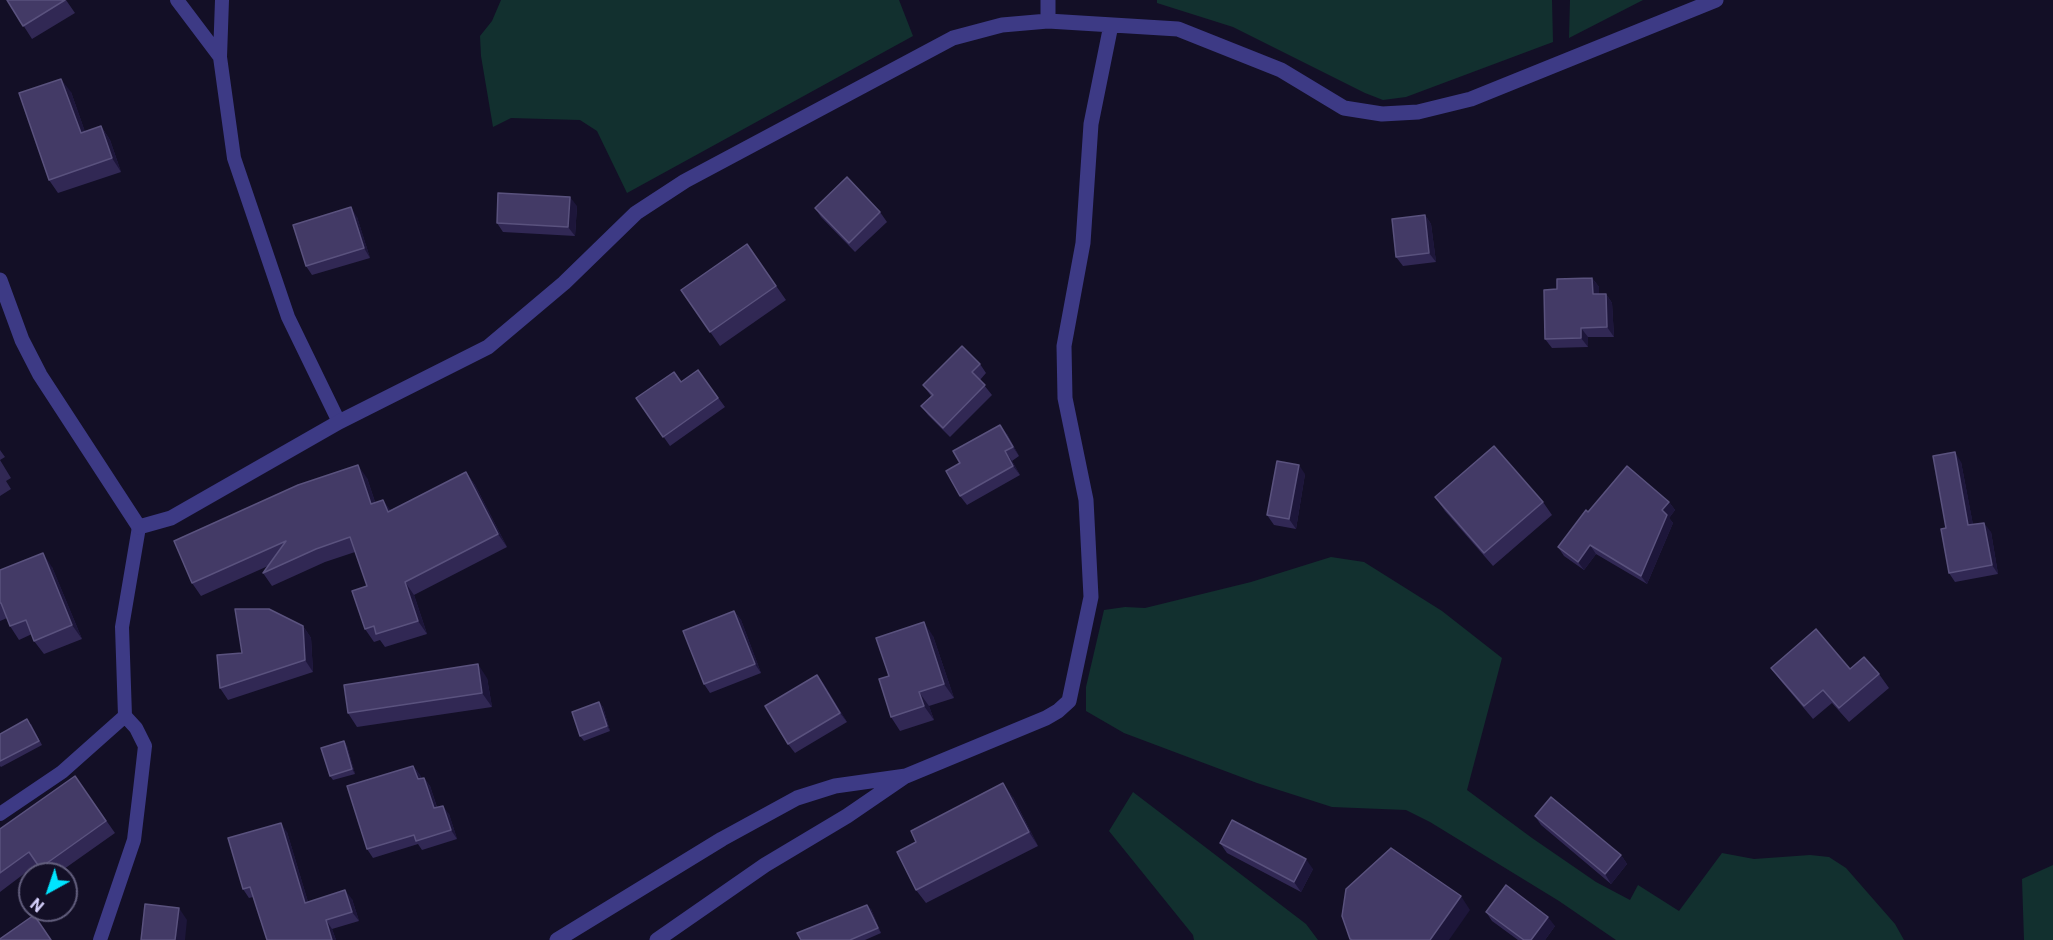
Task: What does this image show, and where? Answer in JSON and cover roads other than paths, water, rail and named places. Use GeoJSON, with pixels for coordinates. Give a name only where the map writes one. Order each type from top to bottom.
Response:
{"type":"FeatureCollection","features":[{"type":"Feature","properties":{"kind":"street"},"geometry":{"type":"LineString","coordinates":[[1048,0],[1048,21]]}},
{"type":"Feature","properties":{"kind":"street"},"geometry":{"type":"LineString","coordinates":[[0,280],[22,340],[40,375],[139,527],[171,518],[339,422],[488,347],[564,283],[636,213],[685,181],[953,38],[1002,25],[1048,21],[1178,29],[1281,70],[1344,108],[1382,114],[1418,112],[1471,99],[1716,0]]}},
{"type":"Feature","properties":{"kind":"street"},"geometry":{"type":"LineString","coordinates":[[657,940],[765,865],[847,816],[906,776],[1046,718],[1069,701],[1091,597],[1086,500],[1065,398],[1064,346],[1083,243],[1091,124],[1111,25]]}},
{"type":"Feature","properties":{"kind":"street"},"geometry":{"type":"LineString","coordinates":[[557,940],[722,839],[797,798],[835,786],[906,776]]}},
{"type":"Feature","properties":{"kind":"lane"},"geometry":{"type":"LineString","coordinates":[[177,0],[220,57]]}},
{"type":"Feature","properties":{"kind":"lane"},"geometry":{"type":"LineString","coordinates":[[222,0],[220,57],[234,158],[288,317],[339,422]]}},
{"type":"Feature","properties":{"kind":"lane"},"geometry":{"type":"LineString","coordinates":[[100,940],[134,840],[145,746],[136,728],[125,716],[122,627],[139,527]]}},
{"type":"Feature","properties":{"kind":"lane"},"geometry":{"type":"LineString","coordinates":[[0,814],[62,772],[125,716]]}}]}
